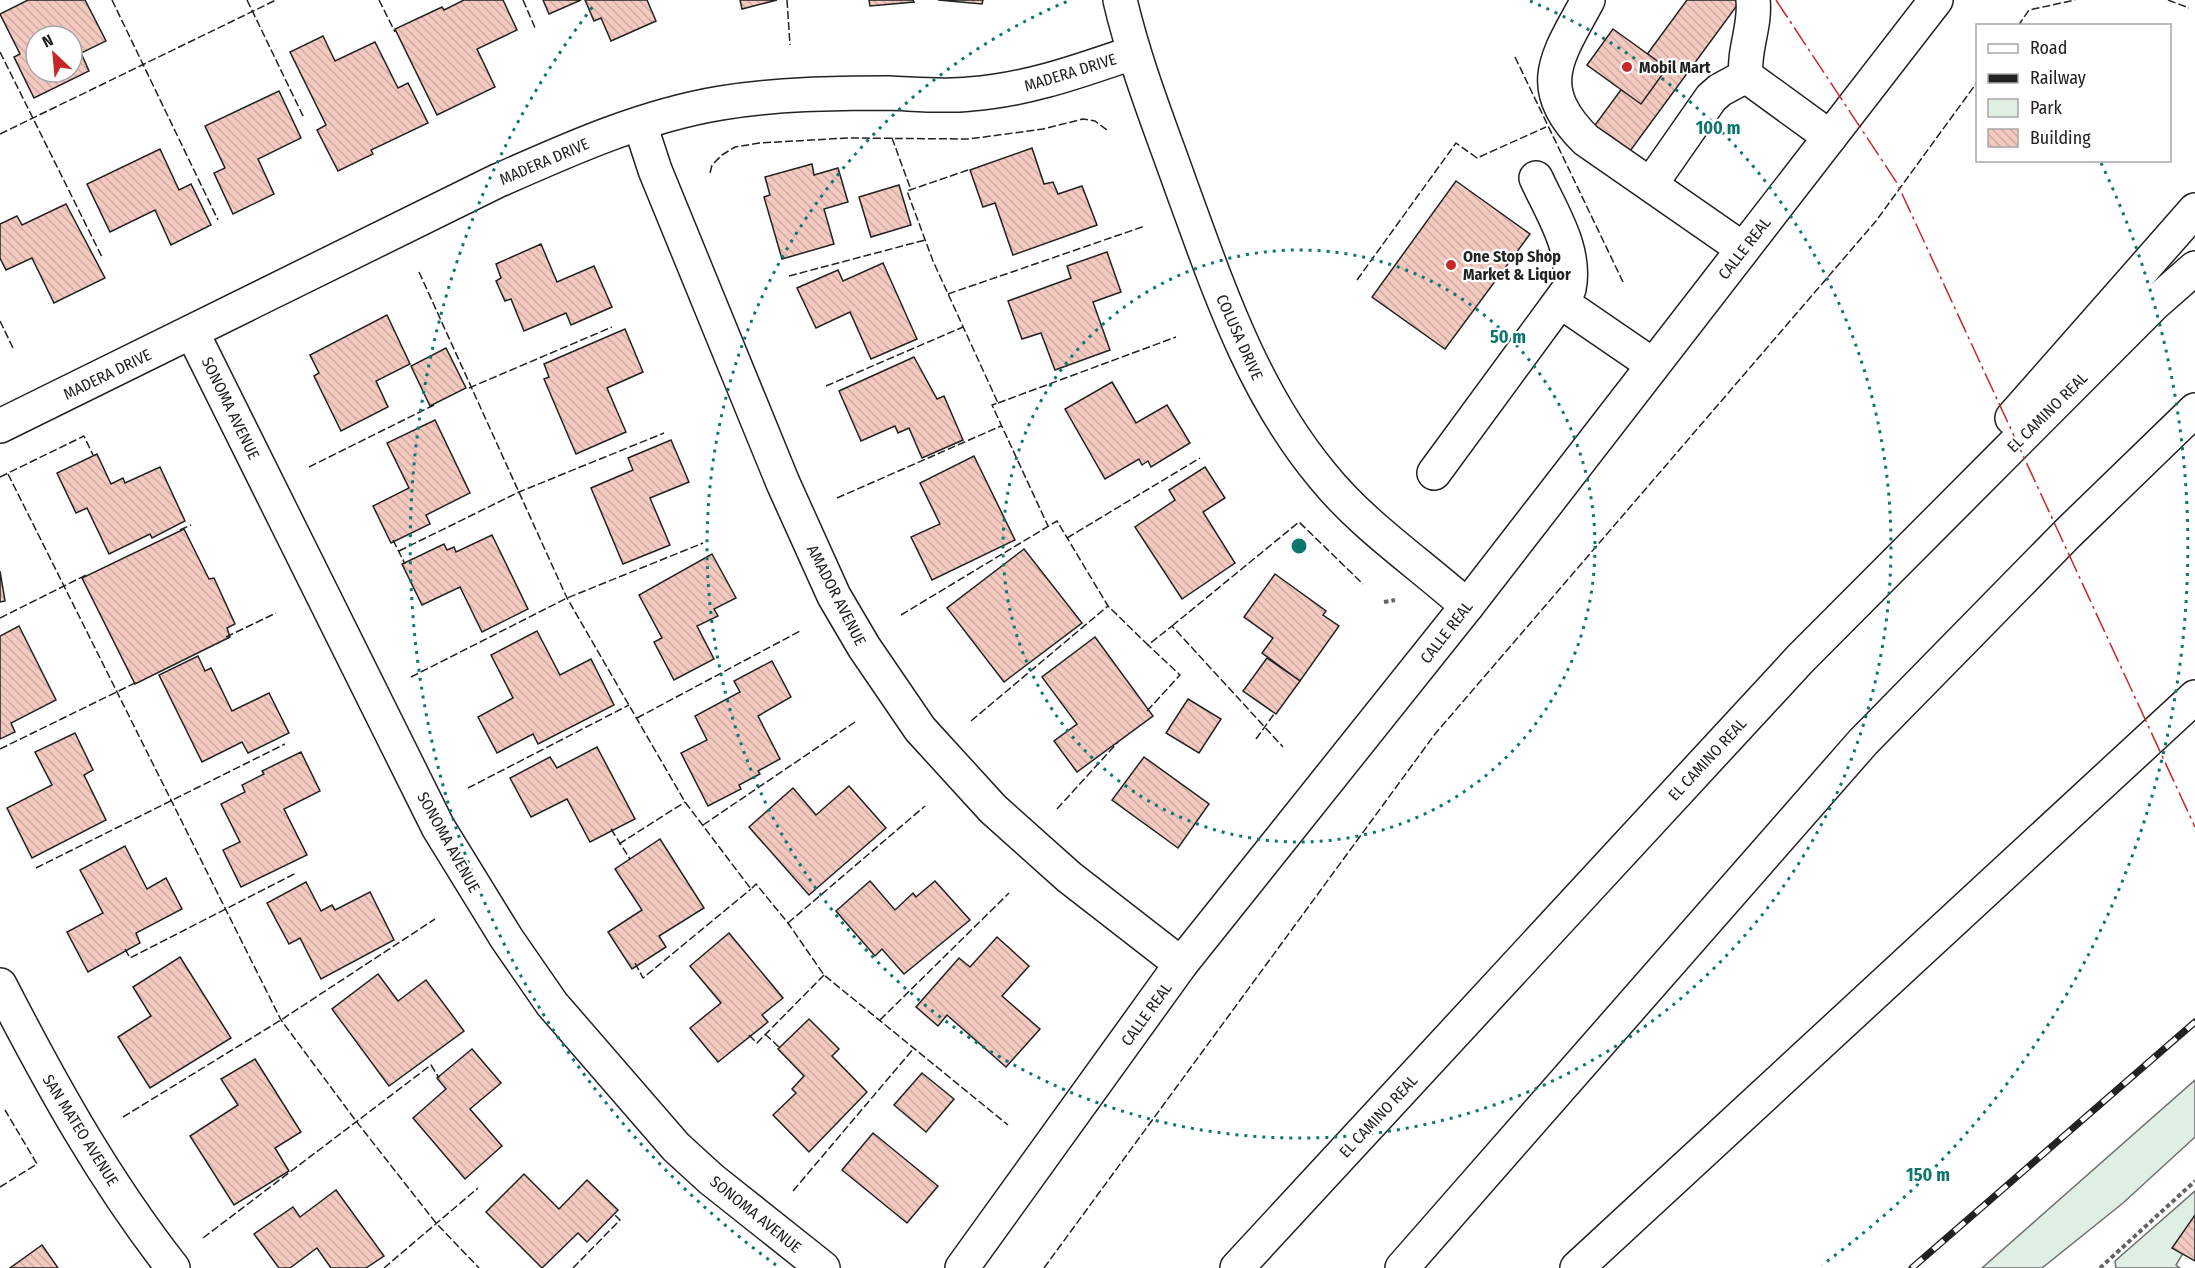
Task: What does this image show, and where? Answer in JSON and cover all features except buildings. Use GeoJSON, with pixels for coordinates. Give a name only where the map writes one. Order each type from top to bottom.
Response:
{"type":"FeatureCollection","features":[{"type":"Feature","properties":{"kind":"main road","name":"COLUSA DRIVE"},"geometry":{"type":"LineString","coordinates":[[1120,0],[1132,53],[1221,297],[1262,386],[1285,427],[1323,477],[1362,516],[1467,606]]}},
{"type":"Feature","properties":{"kind":"main road"},"geometry":{"type":"LineString","coordinates":[[1588,0],[1561,52],[1555,71],[1554,91],[1560,108],[1570,125],[1627,171],[1651,184],[1743,249]]}},
{"type":"Feature","properties":{"kind":"main road"},"geometry":{"type":"LineString","coordinates":[[1753,0],[1754,12],[1745,64],[1746,76],[1830,137]]}},
{"type":"Feature","properties":{"kind":"main road","name":"CALLE REAL"},"geometry":{"type":"LineString","coordinates":[[962,1268],[1181,964],[1467,606],[1936,0]]}},
{"type":"Feature","properties":{"kind":"main road","name":"MADERA DRIVE"},"geometry":{"type":"LineString","coordinates":[[0,426],[495,182],[576,146],[640,124],[720,103],[756,99],[843,93],[967,95],[1006,90],[1047,81],[1132,53]]}},
{"type":"Feature","properties":{"kind":"main road"},"geometry":{"type":"LineString","coordinates":[[1651,184],[1711,99],[1720,90],[1746,76]]}},
{"type":"Feature","properties":{"kind":"main road","name":"AMADOR AVENUE"},"geometry":{"type":"LineString","coordinates":[[640,124],[659,180],[783,483],[828,582],[864,647],[920,729],[993,808],[1069,877],[1181,964]]}},
{"type":"Feature","properties":{"kind":"main road"},"geometry":{"type":"LineString","coordinates":[[1434,473],[1569,289],[1570,261],[1566,244],[1536,178]]}},
{"type":"Feature","properties":{"kind":"main road"},"geometry":{"type":"LineString","coordinates":[[1801,658],[2195,210]]}},
{"type":"Feature","properties":{"kind":"main road","name":"EL CAMINO REAL"},"geometry":{"type":"LineString","coordinates":[[1237,1268],[1801,658],[2154,304],[2195,268]]}},
{"type":"Feature","properties":{"kind":"main road"},"geometry":{"type":"LineString","coordinates":[[1561,302],[1653,365]]}},
{"type":"Feature","properties":{"kind":"main road","name":"SONOMA AVENUE"},"geometry":{"type":"LineString","coordinates":[[192,332],[438,827],[507,939],[567,1023],[676,1147],[711,1179],[823,1268]]}},
{"type":"Feature","properties":{"kind":"main road"},"geometry":{"type":"LineString","coordinates":[[1402,1268],[1863,742],[2068,533],[2195,410]]}},
{"type":"Feature","properties":{"kind":"main road"},"geometry":{"type":"LineString","coordinates":[[1577,1268],[2195,697]]}},
{"type":"Feature","properties":{"kind":"main road","name":"SAN MATEO AVENUE"},"geometry":{"type":"LineString","coordinates":[[0,985],[43,1069],[95,1159],[173,1268]]}},
{"type":"Feature","properties":{"kind":"path"},"geometry":{"type":"LineString","coordinates":[[1384,602],[1395,600]]}},
{"type":"Feature","properties":{"kind":"path"},"geometry":{"type":"LineString","coordinates":[[2103,1267],[2195,1181]]}},
{"type":"Feature","properties":{"kind":"green space"},"geometry":{"type":"Polygon","coordinates":[[[2195,1080],[2195,1137],[2123,1203],[2042,1268],[1982,1268],[2195,1080]]]}},
{"type":"Feature","properties":{"kind":"green space"},"geometry":{"type":"Polygon","coordinates":[[[2195,1191],[2195,1233],[2176,1265],[2180,1268],[2116,1268],[2115,1261],[2195,1191]]]}},
{"type":"Feature","properties":{"kind":"railway"},"geometry":{"type":"LineString","coordinates":[[1912,1268],[2195,1022]]}},
{"type":"Feature","properties":{"kind":"fence"},"geometry":{"type":"LineString","coordinates":[[112,0],[218,220]]}},
{"type":"Feature","properties":{"kind":"fence"},"geometry":{"type":"LineString","coordinates":[[247,0],[304,118]]}},
{"type":"Feature","properties":{"kind":"fence"},"geometry":{"type":"LineString","coordinates":[[0,134],[276,0]]}},
{"type":"Feature","properties":{"kind":"fence"},"geometry":{"type":"LineString","coordinates":[[379,0],[395,32]]}},
{"type":"Feature","properties":{"kind":"fence"},"geometry":{"type":"LineString","coordinates":[[523,0],[536,30]]}},
{"type":"Feature","properties":{"kind":"fence"},"geometry":{"type":"LineString","coordinates":[[787,0],[790,45]]}},
{"type":"Feature","properties":{"kind":"fence"},"geometry":{"type":"LineString","coordinates":[[2019,24],[2029,10],[2075,0]]}},
{"type":"Feature","properties":{"kind":"fence"},"geometry":{"type":"LineString","coordinates":[[2168,0],[2189,8]]}},
{"type":"Feature","properties":{"kind":"fence"},"geometry":{"type":"LineString","coordinates":[[0,52],[102,257]]}},
{"type":"Feature","properties":{"kind":"fence"},"geometry":{"type":"LineString","coordinates":[[1515,57],[1623,282]]}},
{"type":"Feature","properties":{"kind":"fence"},"geometry":{"type":"LineString","coordinates":[[1044,1268],[1435,734],[1876,221],[1976,84]]}},
{"type":"Feature","properties":{"kind":"fence"},"geometry":{"type":"LineString","coordinates":[[710,173],[712,165],[735,147],[759,143],[847,138],[969,139],[1043,129],[1083,119],[1095,121],[1107,130]]}},
{"type":"Feature","properties":{"kind":"fence"},"geometry":{"type":"LineString","coordinates":[[1357,280],[1456,143],[1477,158],[1546,127]]}},
{"type":"Feature","properties":{"kind":"fence"},"geometry":{"type":"LineString","coordinates":[[892,138],[911,190]]}},
{"type":"Feature","properties":{"kind":"fence"},"geometry":{"type":"LineString","coordinates":[[968,170],[907,191],[933,261],[998,403],[992,405],[1048,526]]}},
{"type":"Feature","properties":{"kind":"fence"},"geometry":{"type":"LineString","coordinates":[[948,294],[1145,226]]}},
{"type":"Feature","properties":{"kind":"fence"},"geometry":{"type":"LineString","coordinates":[[789,276],[925,240]]}},
{"type":"Feature","properties":{"kind":"fence"},"geometry":{"type":"LineString","coordinates":[[419,272],[567,598],[685,802],[751,889],[756,884],[788,923],[824,975],[1008,1125]]}},
{"type":"Feature","properties":{"kind":"fence"},"geometry":{"type":"LineString","coordinates":[[0,321],[13,348]]}},
{"type":"Feature","properties":{"kind":"fence"},"geometry":{"type":"LineString","coordinates":[[469,388],[612,327]]}},
{"type":"Feature","properties":{"kind":"fence"},"geometry":{"type":"LineString","coordinates":[[826,386],[963,327]]}},
{"type":"Feature","properties":{"kind":"fence"},"geometry":{"type":"LineString","coordinates":[[998,403],[1176,337]]}},
{"type":"Feature","properties":{"kind":"fence"},"geometry":{"type":"LineString","coordinates":[[309,467],[434,405]]}},
{"type":"Feature","properties":{"kind":"fence"},"geometry":{"type":"LineString","coordinates":[[837,498],[1001,426]]}},
{"type":"Feature","properties":{"kind":"fence"},"geometry":{"type":"LineString","coordinates":[[399,551],[519,492],[664,433]]}},
{"type":"Feature","properties":{"kind":"fence"},"geometry":{"type":"LineString","coordinates":[[0,477],[84,436],[93,455]]}},
{"type":"Feature","properties":{"kind":"fence"},"geometry":{"type":"LineString","coordinates":[[1067,538],[1200,458]]}},
{"type":"Feature","properties":{"kind":"fence"},"geometry":{"type":"LineString","coordinates":[[8,474],[281,1020],[436,1223],[479,1268]]}},
{"type":"Feature","properties":{"kind":"fence"},"geometry":{"type":"LineString","coordinates":[[901,615],[1057,521],[1108,606],[1148,645],[1172,626],[1283,747]]}},
{"type":"Feature","properties":{"kind":"fence"},"geometry":{"type":"LineString","coordinates":[[1172,626],[1299,522],[1363,584]]}},
{"type":"Feature","properties":{"kind":"fence"},"geometry":{"type":"LineString","coordinates":[[180,530],[191,525]]}},
{"type":"Feature","properties":{"kind":"fence"},"geometry":{"type":"LineString","coordinates":[[393,540],[405,564]]}},
{"type":"Feature","properties":{"kind":"fence"},"geometry":{"type":"LineString","coordinates":[[411,677],[567,598],[703,543]]}},
{"type":"Feature","properties":{"kind":"fence"},"geometry":{"type":"LineString","coordinates":[[0,618],[86,575]]}},
{"type":"Feature","properties":{"kind":"fence"},"geometry":{"type":"LineString","coordinates":[[971,721],[1108,606]]}},
{"type":"Feature","properties":{"kind":"fence"},"geometry":{"type":"LineString","coordinates":[[226,637],[276,613]]}},
{"type":"Feature","properties":{"kind":"fence"},"geometry":{"type":"LineString","coordinates":[[637,718],[800,631]]}},
{"type":"Feature","properties":{"kind":"fence"},"geometry":{"type":"LineString","coordinates":[[1147,711],[1180,675],[1148,645]]}},
{"type":"Feature","properties":{"kind":"fence"},"geometry":{"type":"LineString","coordinates":[[0,749],[137,682]]}},
{"type":"Feature","properties":{"kind":"fence"},"geometry":{"type":"LineString","coordinates":[[468,788],[629,705]]}},
{"type":"Feature","properties":{"kind":"fence"},"geometry":{"type":"LineString","coordinates":[[1256,739],[1274,714]]}},
{"type":"Feature","properties":{"kind":"fence"},"geometry":{"type":"LineString","coordinates":[[703,825],[855,722]]}},
{"type":"Feature","properties":{"kind":"fence"},"geometry":{"type":"LineString","coordinates":[[1057,809],[1118,742]]}},
{"type":"Feature","properties":{"kind":"fence"},"geometry":{"type":"LineString","coordinates":[[36,868],[285,744]]}},
{"type":"Feature","properties":{"kind":"fence"},"geometry":{"type":"LineString","coordinates":[[619,844],[685,802]]}},
{"type":"Feature","properties":{"kind":"fence"},"geometry":{"type":"LineString","coordinates":[[788,923],[925,806]]}},
{"type":"Feature","properties":{"kind":"fence"},"geometry":{"type":"LineString","coordinates":[[611,829],[630,859]]}},
{"type":"Feature","properties":{"kind":"fence"},"geometry":{"type":"LineString","coordinates":[[125,949],[130,958],[296,873]]}},
{"type":"Feature","properties":{"kind":"fence"},"geometry":{"type":"LineString","coordinates":[[635,963],[643,978],[751,889]]}},
{"type":"Feature","properties":{"kind":"fence"},"geometry":{"type":"LineString","coordinates":[[880,1020],[1009,893]]}},
{"type":"Feature","properties":{"kind":"fence"},"geometry":{"type":"LineString","coordinates":[[123,1117],[281,1020],[435,919]]}},
{"type":"Feature","properties":{"kind":"fence"},"geometry":{"type":"LineString","coordinates":[[749,1035],[757,1043],[824,975]]}},
{"type":"Feature","properties":{"kind":"fence"},"geometry":{"type":"LineString","coordinates":[[765,1034],[779,1047]]}},
{"type":"Feature","properties":{"kind":"fence"},"geometry":{"type":"LineString","coordinates":[[793,1191],[914,1048]]}},
{"type":"Feature","properties":{"kind":"fence"},"geometry":{"type":"LineString","coordinates":[[203,1238],[431,1065],[439,1078]]}},
{"type":"Feature","properties":{"kind":"fence"},"geometry":{"type":"LineString","coordinates":[[0,1187],[37,1164],[5,1110]]}},
{"type":"Feature","properties":{"kind":"fence"},"geometry":{"type":"LineString","coordinates":[[384,1268],[478,1188]]}},
{"type":"Feature","properties":{"kind":"fence"},"geometry":{"type":"LineString","coordinates":[[573,1268],[620,1220],[613,1213]]}},
{"type":"Feature","properties":{"kind":"power"},"geometry":{"type":"LineString","coordinates":[[1776,0],[1897,183],[2195,827]]}},
{"type":"Feature","properties":{"kind":"place","name":"Mobil Mart"},"geometry":{"type":"Point","coordinates":[1627,67]}},
{"type":"Feature","properties":{"kind":"place","name":"One Stop Shop Market & Liquor"},"geometry":{"type":"Point","coordinates":[1451,265]}}]}
